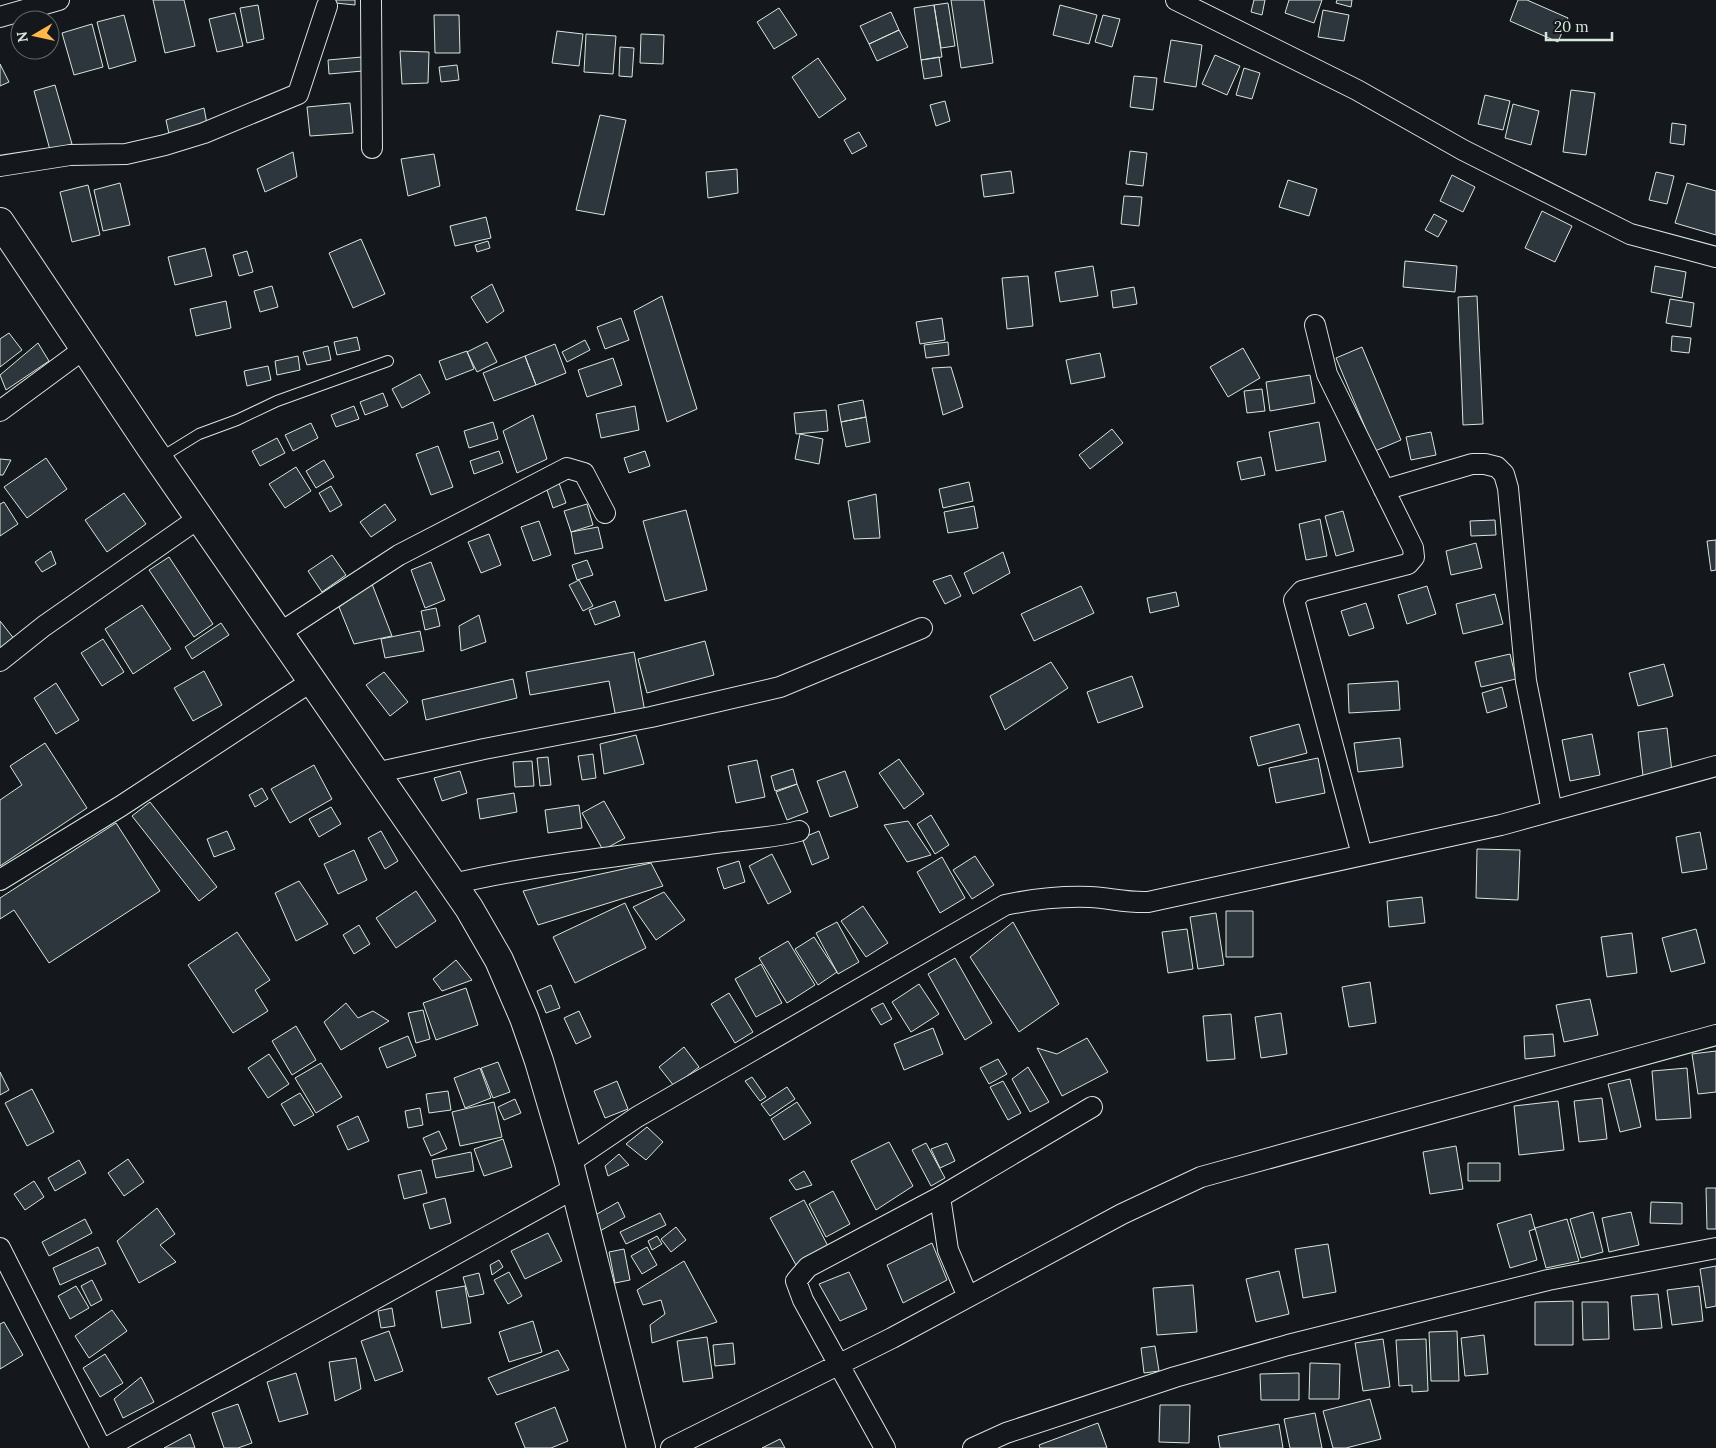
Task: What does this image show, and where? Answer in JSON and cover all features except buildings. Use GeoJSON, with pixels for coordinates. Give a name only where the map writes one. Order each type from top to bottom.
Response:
{"type":"FeatureCollection","features":[{"type":"Feature","properties":{"kind":"main road"},"geometry":{"type":"LineString","coordinates":[[0,222],[278,634],[453,884],[499,960],[524,1018],[572,1176],[641,1448]]}},
{"type":"Feature","properties":{"kind":"street"},"geometry":{"type":"LineString","coordinates":[[0,17],[59,0]]}},
{"type":"Feature","properties":{"kind":"street"},"geometry":{"type":"LineString","coordinates":[[371,0],[372,148]]}},
{"type":"Feature","properties":{"kind":"street"},"geometry":{"type":"LineString","coordinates":[[1176,0],[1357,90],[1463,150],[1630,234],[1716,257]]}},
{"type":"Feature","properties":{"kind":"street"},"geometry":{"type":"LineString","coordinates":[[0,166],[70,155],[126,154],[165,145],[204,133],[298,94],[327,6]]}},
{"type":"Feature","properties":{"kind":"street"},"geometry":{"type":"LineString","coordinates":[[1315,325],[1328,374],[1413,548],[1414,557],[1408,564],[1302,592],[1294,600],[1362,855]]}},
{"type":"Feature","properties":{"kind":"street"},"geometry":{"type":"LineString","coordinates":[[0,411],[84,349]]}},
{"type":"Feature","properties":{"kind":"street"},"geometry":{"type":"LineString","coordinates":[[1384,490],[1472,464],[1485,464],[1497,467],[1504,474],[1512,515],[1529,703],[1552,811]]}},
{"type":"Feature","properties":{"kind":"street"},"geometry":{"type":"LineString","coordinates":[[278,634],[399,555],[567,468],[584,473],[605,513]]}},
{"type":"Feature","properties":{"kind":"street"},"geometry":{"type":"LineString","coordinates":[[0,661],[44,626],[199,518]]}},
{"type":"Feature","properties":{"kind":"street"},"geometry":{"type":"LineString","coordinates":[[375,773],[484,749],[651,717],[780,687],[922,628]]}},
{"type":"Feature","properties":{"kind":"street"},"geometry":{"type":"LineString","coordinates":[[0,880],[121,806],[312,681]]}},
{"type":"Feature","properties":{"kind":"street"},"geometry":{"type":"LineString","coordinates":[[106,1448],[572,1176],[637,1117],[1005,904],[1037,898],[1090,897],[1129,903],[1148,902],[1552,811],[1716,766]]}},
{"type":"Feature","properties":{"kind":"street"},"geometry":{"type":"LineString","coordinates":[[453,884],[488,876],[598,858],[745,839],[779,837],[799,831]]}},
{"type":"Feature","properties":{"kind":"street"},"geometry":{"type":"LineString","coordinates":[[671,1448],[839,1365],[1122,1214],[1201,1177],[1716,1035]]}},
{"type":"Feature","properties":{"kind":"street"},"geometry":{"type":"LineString","coordinates":[[885,1448],[803,1300],[796,1281],[808,1267],[940,1197],[1092,1107]]}},
{"type":"Feature","properties":{"kind":"street"},"geometry":{"type":"LineString","coordinates":[[940,1197],[948,1250],[968,1297]]}},
{"type":"Feature","properties":{"kind":"street"},"geometry":{"type":"LineString","coordinates":[[0,1248],[101,1448]]}},
{"type":"Feature","properties":{"kind":"street"},"geometry":{"type":"LineString","coordinates":[[973,1448],[1006,1433],[1174,1377],[1288,1345],[1548,1280],[1716,1248]]}},
{"type":"Feature","properties":{"kind":"lane"},"geometry":{"type":"LineString","coordinates":[[159,459],[199,434],[237,420],[277,400],[388,361]]}}]}
